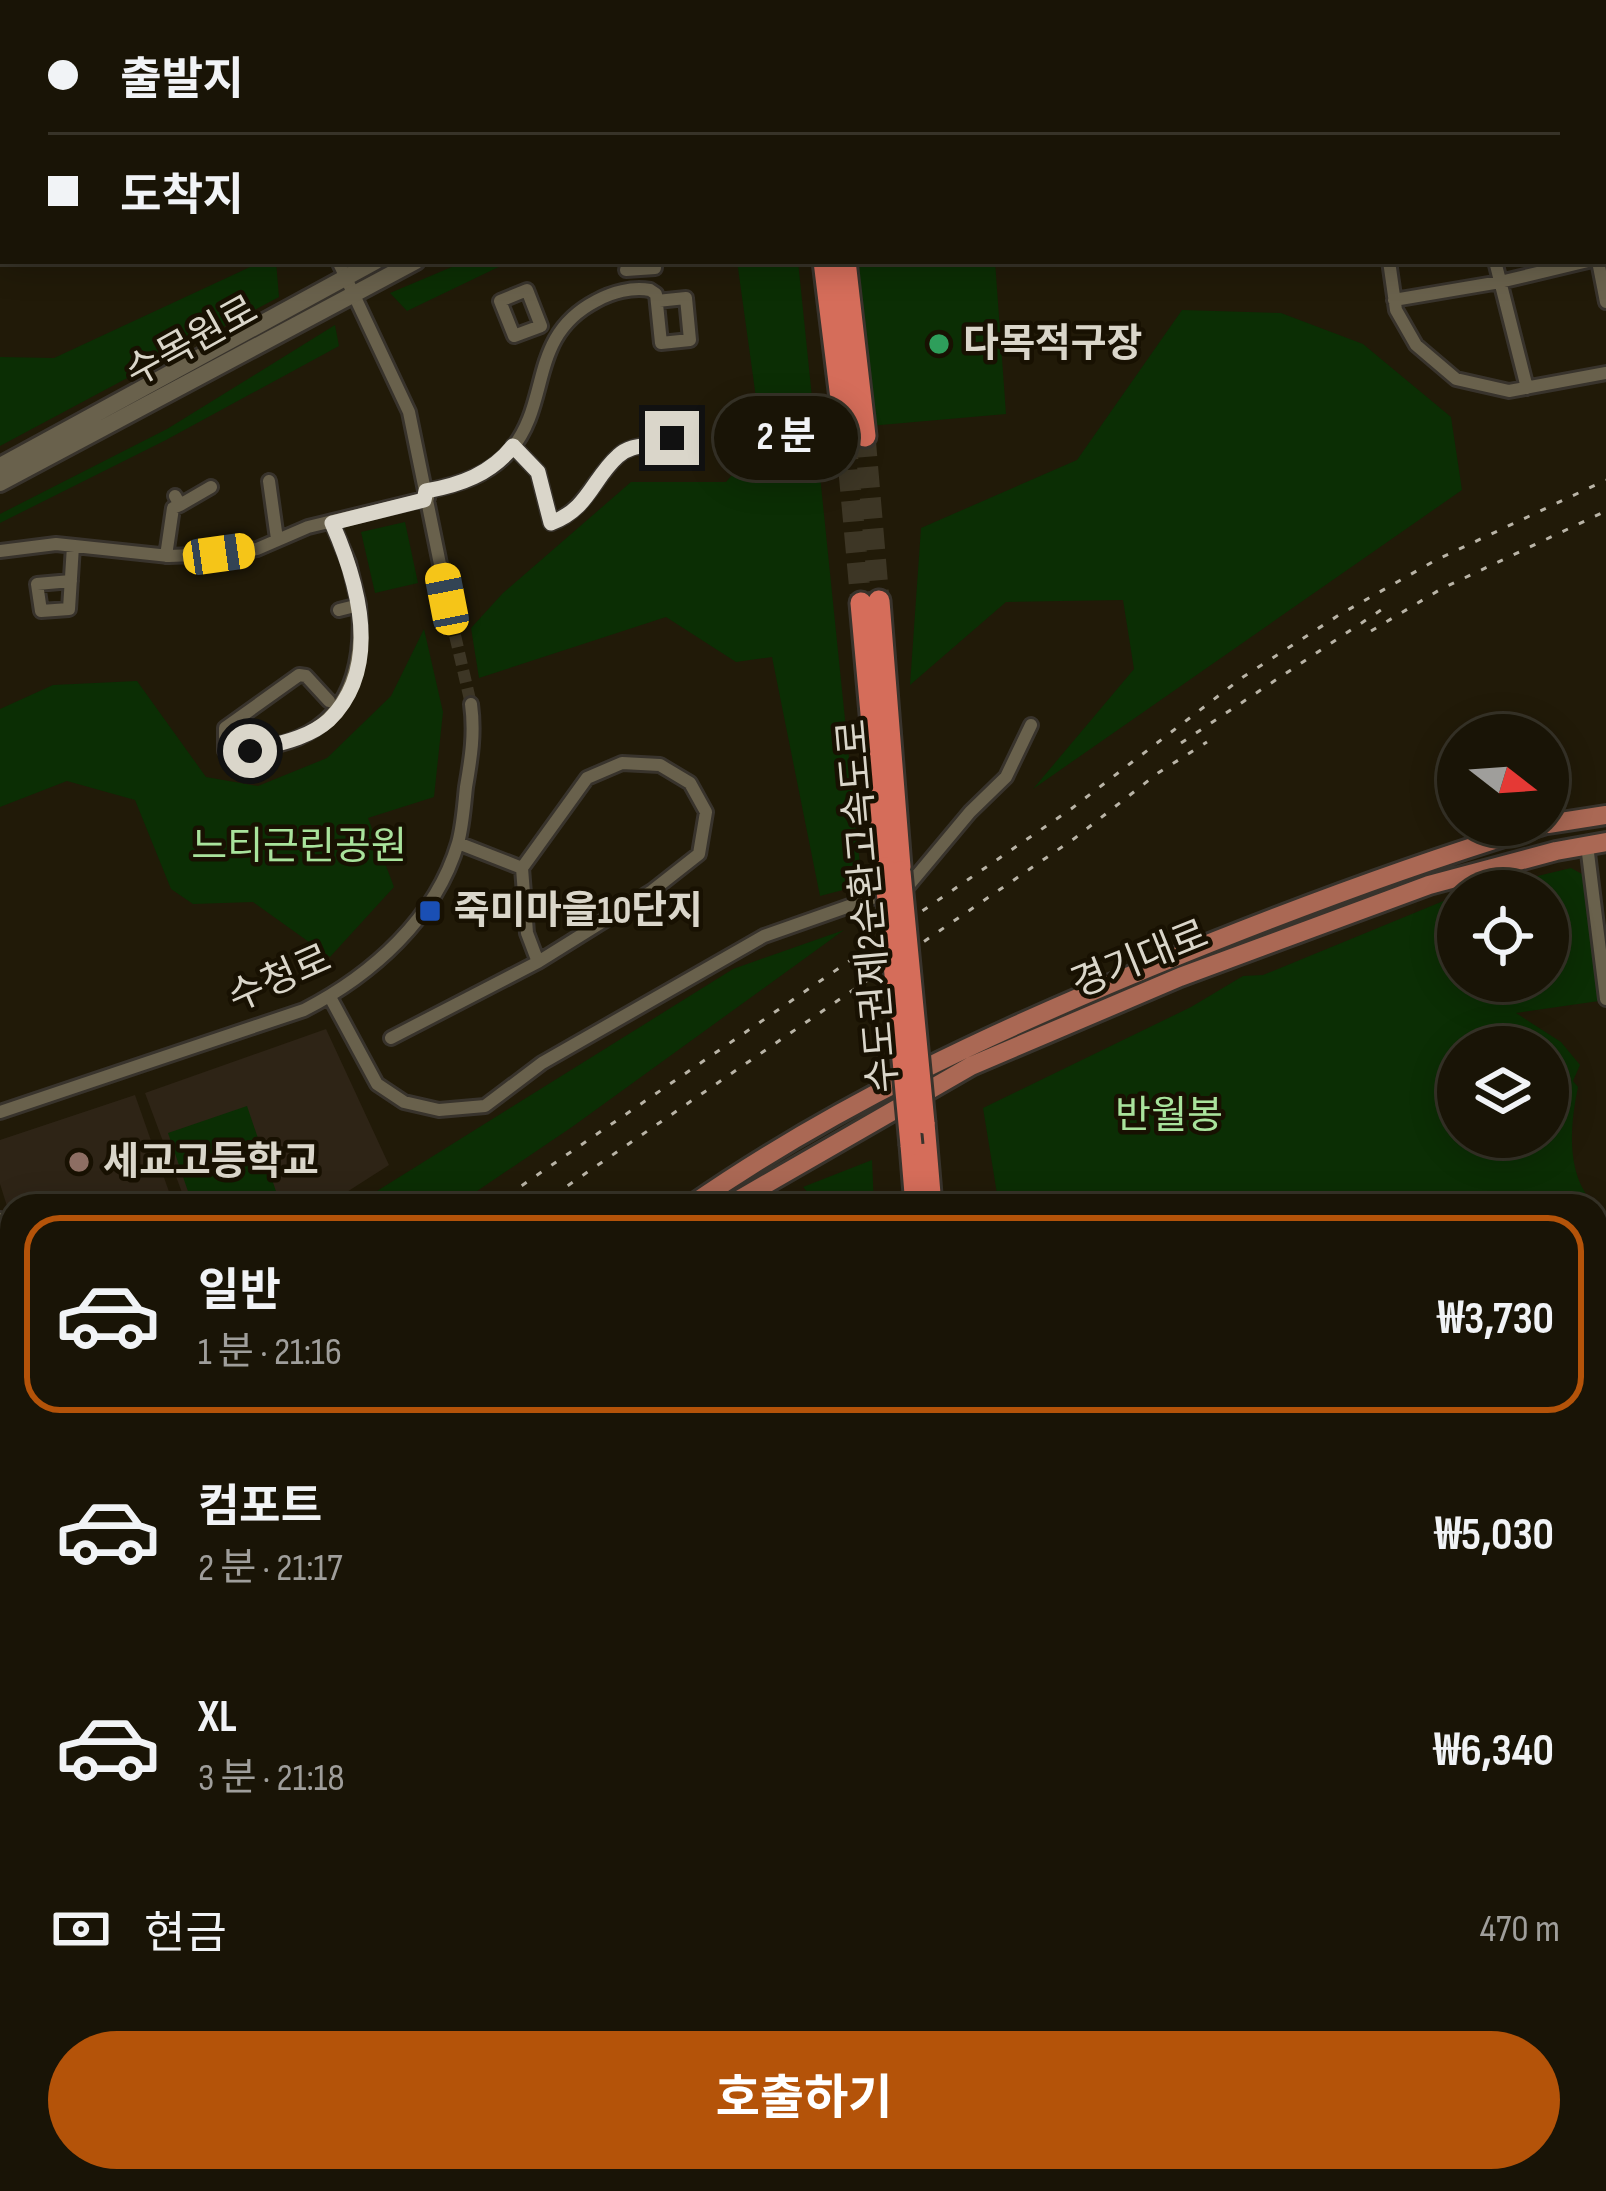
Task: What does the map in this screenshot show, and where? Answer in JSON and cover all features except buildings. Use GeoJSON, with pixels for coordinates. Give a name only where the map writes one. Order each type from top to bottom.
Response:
{"type":"FeatureCollection","features":[{"type":"Feature","properties":{"kind":"highway"},"geometry":{"type":"LineString","coordinates":[[825,264],[855,438],[845,264]]}},
{"type":"Feature","properties":{"kind":"highway","name":"수도권제2순환고속도로"},"geometry":{"type":"LineString","coordinates":[[870,602],[915,1194]]}},
{"type":"Feature","properties":{"kind":"highway","name":"수도권제2순환고속도로"},"geometry":{"type":"LineString","coordinates":[[892,867],[930,1194]]}},
{"type":"Feature","properties":{"kind":"main road","name":"경기대로"},"geometry":{"type":"LineString","coordinates":[[1569,820],[1606,815]]}},
{"type":"Feature","properties":{"kind":"main road","name":"경기대로"},"geometry":{"type":"LineString","coordinates":[[749,1194],[971,1066],[1180,977],[1429,885],[1596,843]]}},
{"type":"Feature","properties":{"kind":"main road","name":"경기대로"},"geometry":{"type":"LineString","coordinates":[[709,1194],[839,1113],[1001,1030],[1271,917],[1473,846]]}},
{"type":"Feature","properties":{"kind":"street","name":"수목원로"},"geometry":{"type":"LineString","coordinates":[[0,466],[346,276],[402,264]]}},
{"type":"Feature","properties":{"kind":"street"},"geometry":{"type":"LineString","coordinates":[[628,290],[625,266],[655,268],[654,264]]}},
{"type":"Feature","properties":{"kind":"street"},"geometry":{"type":"LineString","coordinates":[[1389,264],[1394,300],[1416,345],[1456,380],[1509,391],[1606,373]]}},
{"type":"Feature","properties":{"kind":"street"},"geometry":{"type":"LineString","coordinates":[[1497,264],[1527,388]]}},
{"type":"Feature","properties":{"kind":"street"},"geometry":{"type":"LineString","coordinates":[[1394,300],[1575,264]]}},
{"type":"Feature","properties":{"kind":"street"},"geometry":{"type":"LineString","coordinates":[[1603,264],[1606,302]]}},
{"type":"Feature","properties":{"kind":"street"},"geometry":{"type":"LineString","coordinates":[[346,276],[409,412],[451,618]]}},
{"type":"Feature","properties":{"kind":"street","name":"수목원로"},"geometry":{"type":"LineString","coordinates":[[0,483],[346,276]]}},
{"type":"Feature","properties":{"kind":"street"},"geometry":{"type":"LineString","coordinates":[[0,551],[74,546],[166,556],[257,549],[308,527],[427,495],[476,476],[513,446],[532,411],[542,363],[555,338],[584,308],[628,290],[650,290],[656,301]]}},
{"type":"Feature","properties":{"kind":"street"},"geometry":{"type":"LineString","coordinates":[[541,326],[555,338]]}},
{"type":"Feature","properties":{"kind":"street"},"geometry":{"type":"LineString","coordinates":[[513,446],[538,472],[551,523],[578,507],[619,455],[635,446],[662,444],[672,438]]}},
{"type":"Feature","properties":{"kind":"street"},"geometry":{"type":"LineString","coordinates":[[268,481],[277,539]]}},
{"type":"Feature","properties":{"kind":"street"},"geometry":{"type":"LineString","coordinates":[[166,556],[178,500],[211,487]]}},
{"type":"Feature","properties":{"kind":"street"},"geometry":{"type":"LineString","coordinates":[[329,701],[306,676],[299,676],[225,728],[225,751],[250,751],[296,739],[327,722],[349,693],[362,642],[359,605],[349,562],[332,523]]}},
{"type":"Feature","properties":{"kind":"street"},"geometry":{"type":"LineString","coordinates":[[71,580],[74,546]]}},
{"type":"Feature","properties":{"kind":"street"},"geometry":{"type":"LineString","coordinates":[[339,610],[359,605]]}},
{"type":"Feature","properties":{"kind":"street","name":"수청로"},"geometry":{"type":"LineString","coordinates":[[0,1112],[304,1010],[390,954],[424,909],[458,843],[475,732],[471,704]]}},
{"type":"Feature","properties":{"kind":"street"},"geometry":{"type":"LineString","coordinates":[[330,997],[377,1084],[404,1102],[440,1110],[484,1106],[542,1063],[764,936],[909,885],[1006,777],[1031,725]]}},
{"type":"Feature","properties":{"kind":"street"},"geometry":{"type":"LineString","coordinates":[[392,1037],[538,962],[652,891],[699,854],[706,812],[690,783],[660,765],[622,763],[587,778],[522,868],[527,933],[538,962]]}},
{"type":"Feature","properties":{"kind":"street"},"geometry":{"type":"LineString","coordinates":[[458,843],[522,868]]}},
{"type":"Feature","properties":{"kind":"street"},"geometry":{"type":"LineString","coordinates":[[1596,843],[1606,1000]]}},
{"type":"Feature","properties":{"kind":"shaded area"},"geometry":{"type":"Polygon","coordinates":[[[326,1029],[389,1165],[344,1194],[183,1194],[145,1093],[326,1029]]]}},
{"type":"Feature","properties":{"kind":"shaded area","name":"세교고등학교"},"geometry":{"type":"Polygon","coordinates":[[[135,1095],[170,1194],[3,1194],[0,1140],[135,1095]]]}},
{"type":"Feature","properties":{"kind":"green space"},"geometry":{"type":"Polygon","coordinates":[[[257,264],[276,264],[279,297],[0,446],[0,357],[54,358],[257,264]]]}},
{"type":"Feature","properties":{"kind":"green space"},"geometry":{"type":"Polygon","coordinates":[[[459,264],[505,264],[407,311],[390,293],[459,264]]]}},
{"type":"Feature","properties":{"kind":"green space"},"geometry":{"type":"Polygon","coordinates":[[[737,264],[798,264],[862,885],[820,896],[772,657],[736,662],[666,617],[479,678],[471,628],[503,593],[631,482],[726,482],[762,441],[737,264]]]}},
{"type":"Feature","properties":{"kind":"green space","name":"다목적구장"},"geometry":{"type":"Polygon","coordinates":[[[854,264],[995,264],[1006,414],[869,426],[854,264]]]}},
{"type":"Feature","properties":{"kind":"green space"},"geometry":{"type":"Polygon","coordinates":[[[1182,310],[1281,313],[1363,344],[1451,417],[1462,490],[1033,789],[1134,669],[1123,600],[1006,602],[910,685],[921,528],[1077,460],[1182,310]]]}},
{"type":"Feature","properties":{"kind":"green space"},"geometry":{"type":"Polygon","coordinates":[[[335,325],[339,346],[0,523],[0,514],[167,429],[335,325]]]}},
{"type":"Feature","properties":{"kind":"green space"},"geometry":{"type":"Polygon","coordinates":[[[405,522],[418,583],[375,593],[361,532],[405,522]]]}},
{"type":"Feature","properties":{"kind":"green space","name":"느티근린공원"},"geometry":{"type":"Polygon","coordinates":[[[424,629],[443,712],[434,797],[368,818],[394,887],[330,957],[253,902],[193,904],[171,889],[135,800],[67,781],[0,807],[0,709],[53,685],[137,681],[206,777],[258,786],[327,758],[391,696],[424,629]]]}},
{"type":"Feature","properties":{"kind":"green space","name":"반월봉"},"geometry":{"type":"Polygon","coordinates":[[[1571,868],[1582,874],[1599,1001],[1516,1013],[1536,1026],[1437,1026],[1437,1158],[1569,1158],[1569,1052],[1580,1065],[1573,1081],[1578,1087],[1572,1150],[1586,1194],[997,1194],[983,1108],[1191,1007],[1243,976],[1263,975],[1437,904],[1437,1002],[1569,1002],[1569,870],[1563,870],[1571,868]]]}},
{"type":"Feature","properties":{"kind":"green space"},"geometry":{"type":"Polygon","coordinates":[[[844,930],[473,1194],[372,1194],[733,969],[844,930]]]}},
{"type":"Feature","properties":{"kind":"green space"},"geometry":{"type":"Polygon","coordinates":[[[247,1106],[277,1194],[189,1194],[168,1133],[247,1106]]]}},
{"type":"Feature","properties":{"kind":"green space"},"geometry":{"type":"Polygon","coordinates":[[[872,1160],[873,1194],[809,1194],[803,1187],[872,1160]]]}},
{"type":"Feature","properties":{"kind":"tunnel"},"geometry":{"type":"LineString","coordinates":[[865,436],[879,601]]}},
{"type":"Feature","properties":{"kind":"tunnel"},"geometry":{"type":"LineString","coordinates":[[846,439],[861,603]]}},
{"type":"Feature","properties":{"kind":"tunnel"},"geometry":{"type":"LineString","coordinates":[[451,618],[471,704]]}},
{"type":"Feature","properties":{"kind":"railway"},"geometry":{"type":"LineString","coordinates":[[510,1194],[1071,809],[1243,677],[1436,560],[1606,480]]}},
{"type":"Feature","properties":{"kind":"railway"},"geometry":{"type":"LineString","coordinates":[[1371,631],[1441,589],[1606,511]]}},
{"type":"Feature","properties":{"kind":"railway"},"geometry":{"type":"LineString","coordinates":[[1181,743],[1381,610]]}},
{"type":"Feature","properties":{"kind":"railway"},"geometry":{"type":"LineString","coordinates":[[556,1194],[1075,838],[1158,773],[1207,742]]}},
{"type":"Feature","properties":{"kind":"place","name":"다목적구장"},"geometry":{"type":"Point","coordinates":[939,344]}},
{"type":"Feature","properties":{"kind":"place","name":"죽미마을10단지"},"geometry":{"type":"Point","coordinates":[430,911]}},
{"type":"Feature","properties":{"kind":"place","name":"세교고등학교"},"geometry":{"type":"Point","coordinates":[79,1162]}},
{"type":"Feature","properties":{"kind":"route"},"geometry":{"type":"LineString","coordinates":[[250,751],[296,739],[327,722],[349,693],[362,642],[359,605],[349,562],[332,523],[424,500],[426,491],[490,469],[513,446],[538,472],[551,523],[578,507],[619,455],[635,446],[662,444],[672,438]]}}]}
